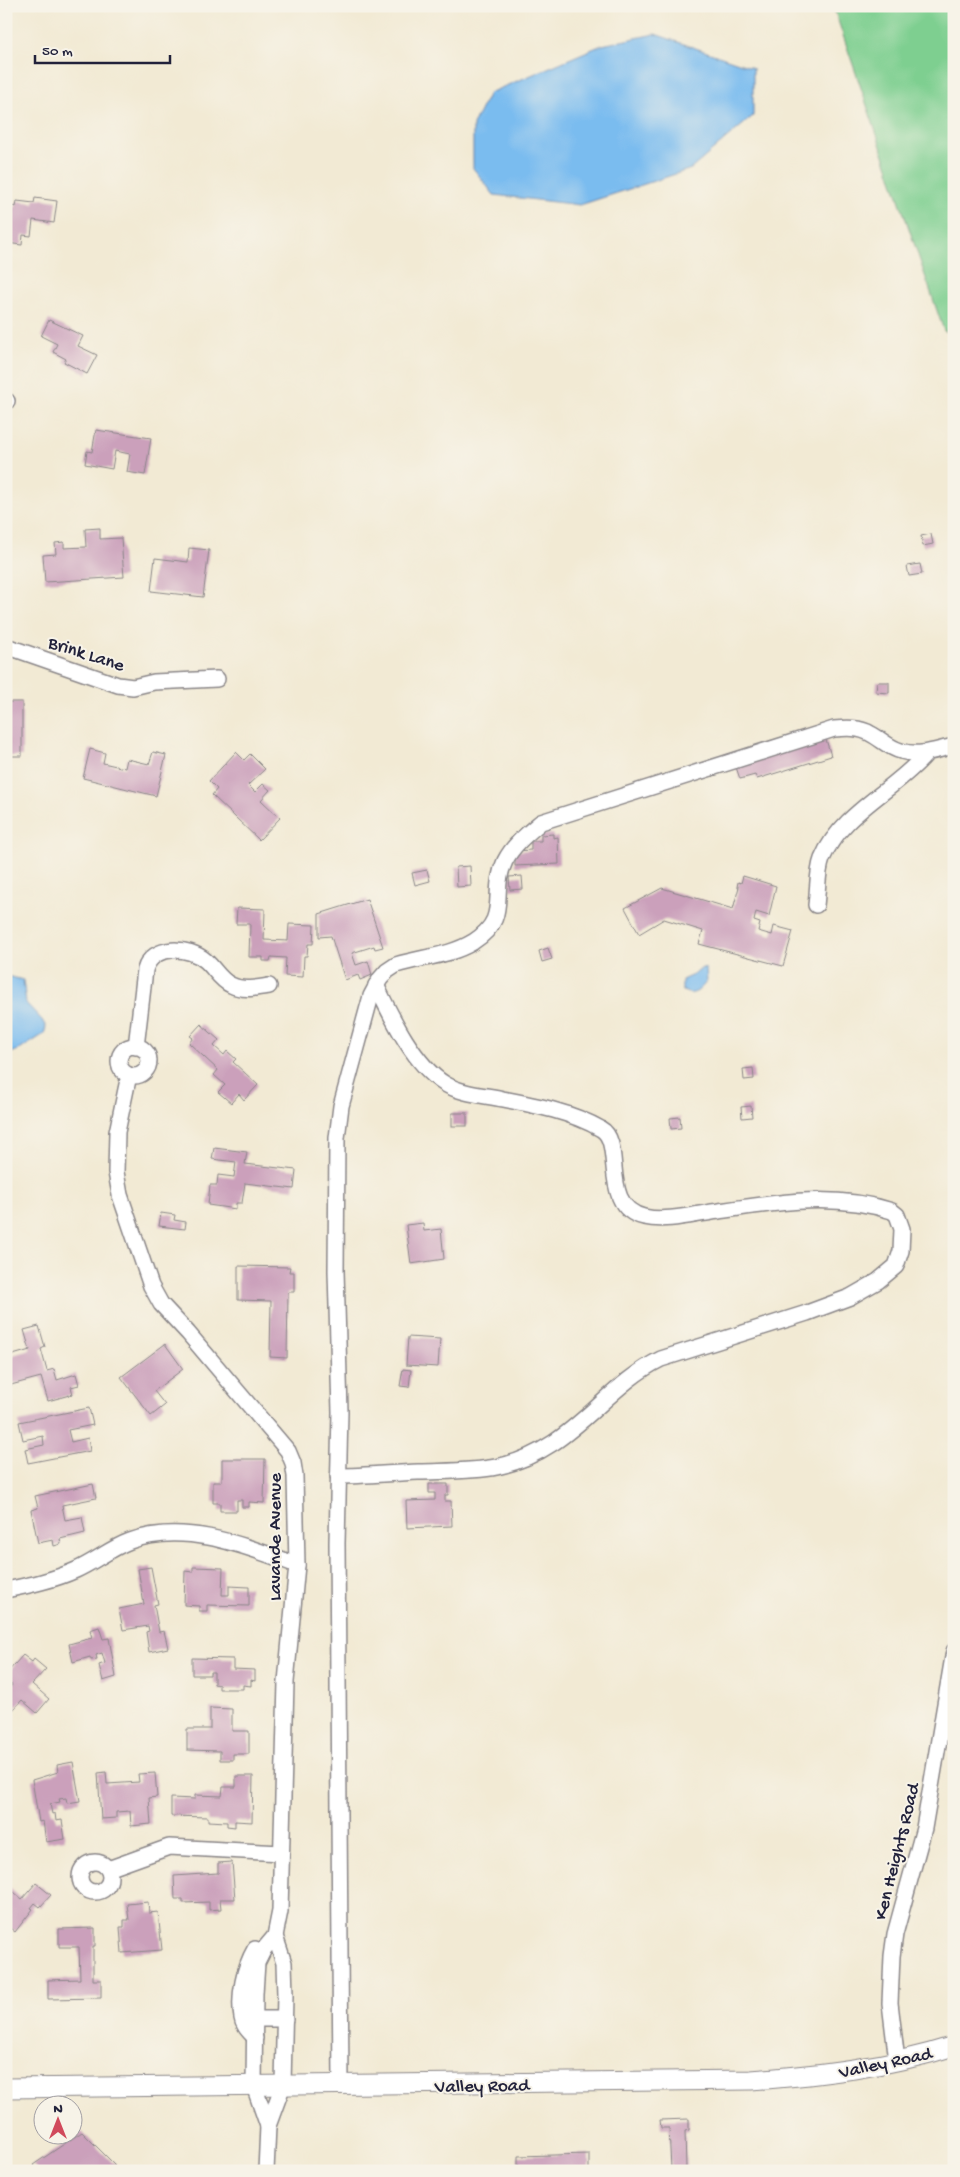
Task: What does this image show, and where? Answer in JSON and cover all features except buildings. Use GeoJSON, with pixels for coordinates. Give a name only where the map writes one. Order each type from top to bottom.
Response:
{"type":"FeatureCollection","features":[{"type":"Feature","properties":{"kind":"street","name":"Brink Lane"},"geometry":{"type":"LineString","coordinates":[[6,646],[118,686],[133,687],[154,682],[217,679]]}},
{"type":"Feature","properties":{"kind":"street"},"geometry":{"type":"LineString","coordinates":[[341,2085],[338,1728],[338,1476],[340,1412],[336,1271],[338,1127],[341,1106],[362,1027],[376,985],[387,971],[396,965],[460,949],[492,926],[496,918],[499,885],[504,862],[520,839],[541,822],[834,729],[850,728],[870,733],[884,743],[901,751],[926,754],[954,746]]}},
{"type":"Feature","properties":{"kind":"street"},"geometry":{"type":"LineString","coordinates":[[816,905],[821,861],[834,837],[845,823],[915,767],[926,754]]}},
{"type":"Feature","properties":{"kind":"street"},"geometry":{"type":"LineString","coordinates":[[136,1046],[145,970],[147,963],[154,954],[172,951],[194,954],[207,962],[220,977],[234,987],[248,989],[269,986]]}},
{"type":"Feature","properties":{"kind":"street"},"geometry":{"type":"LineString","coordinates":[[338,1476],[476,1471],[494,1469],[515,1463],[561,1437],[644,1367],[661,1359],[807,1313],[857,1293],[891,1272],[896,1266],[902,1243],[900,1221],[892,1211],[846,1201],[811,1200],[777,1202],[654,1219],[633,1214],[626,1208],[620,1197],[608,1138],[602,1129],[542,1108],[464,1092],[443,1083],[430,1072],[414,1052],[376,985]]}},
{"type":"Feature","properties":{"kind":"street"},"geometry":{"type":"LineString","coordinates":[[136,1046],[144,1051],[148,1064],[143,1073],[134,1076],[129,1075],[120,1067],[120,1055],[124,1050],[136,1046]]}},
{"type":"Feature","properties":{"kind":"street","name":"Lavande Avenue"},"geometry":{"type":"LineString","coordinates":[[129,1075],[117,1132],[117,1185],[151,1286],[161,1304],[288,1450],[293,1462],[295,1476],[297,1565],[286,1682],[280,1911],[275,1936],[264,1949],[257,1963],[254,2086]]}},
{"type":"Feature","properties":{"kind":"street"},"geometry":{"type":"LineString","coordinates":[[6,1590],[60,1576],[78,1569],[128,1541],[146,1536],[182,1534],[214,1538],[248,1547],[297,1565]]}},
{"type":"Feature","properties":{"kind":"street","name":"Ken Heights Road"},"geometry":{"type":"LineString","coordinates":[[897,2061],[890,2003],[892,1956],[924,1828],[954,1651]]}},
{"type":"Feature","properties":{"kind":"street"},"geometry":{"type":"LineString","coordinates":[[108,1869],[169,1847],[281,1853]]}},
{"type":"Feature","properties":{"kind":"street"},"geometry":{"type":"LineString","coordinates":[[255,2038],[242,2019],[246,1967],[255,1950],[275,1936]]}},
{"type":"Feature","properties":{"kind":"street","name":"Lavande Avenue"},"geometry":{"type":"LineString","coordinates":[[268,2126],[283,2085],[284,1963],[275,1936]]}},
{"type":"Feature","properties":{"kind":"street"},"geometry":{"type":"LineString","coordinates":[[255,2019],[285,2020]]}},
{"type":"Feature","properties":{"kind":"street","name":"Valley Road"},"geometry":{"type":"LineString","coordinates":[[6,2088],[742,2080],[844,2071],[897,2061],[954,2046]]}},
{"type":"Feature","properties":{"kind":"street"},"geometry":{"type":"LineString","coordinates":[[254,2086],[268,2126],[266,2171]]}},
{"type":"Feature","properties":{"kind":"green space"},"geometry":{"type":"Polygon","coordinates":[[[833,6],[954,6],[954,332],[944,331],[833,6]]]}},
{"type":"Feature","properties":{"kind":"water"},"geometry":{"type":"Polygon","coordinates":[[[655,34],[753,68],[753,116],[691,169],[580,205],[494,195],[473,168],[473,125],[489,93],[602,45],[655,34]]]}},
{"type":"Feature","properties":{"kind":"water"},"geometry":{"type":"Polygon","coordinates":[[[702,968],[706,969],[707,981],[702,987],[693,993],[682,990],[682,980],[695,974],[702,968]]]}},
{"type":"Feature","properties":{"kind":"water"},"geometry":{"type":"Polygon","coordinates":[[[7,976],[23,980],[26,1003],[46,1027],[44,1034],[21,1049],[6,1055],[7,976]]]}}]}
